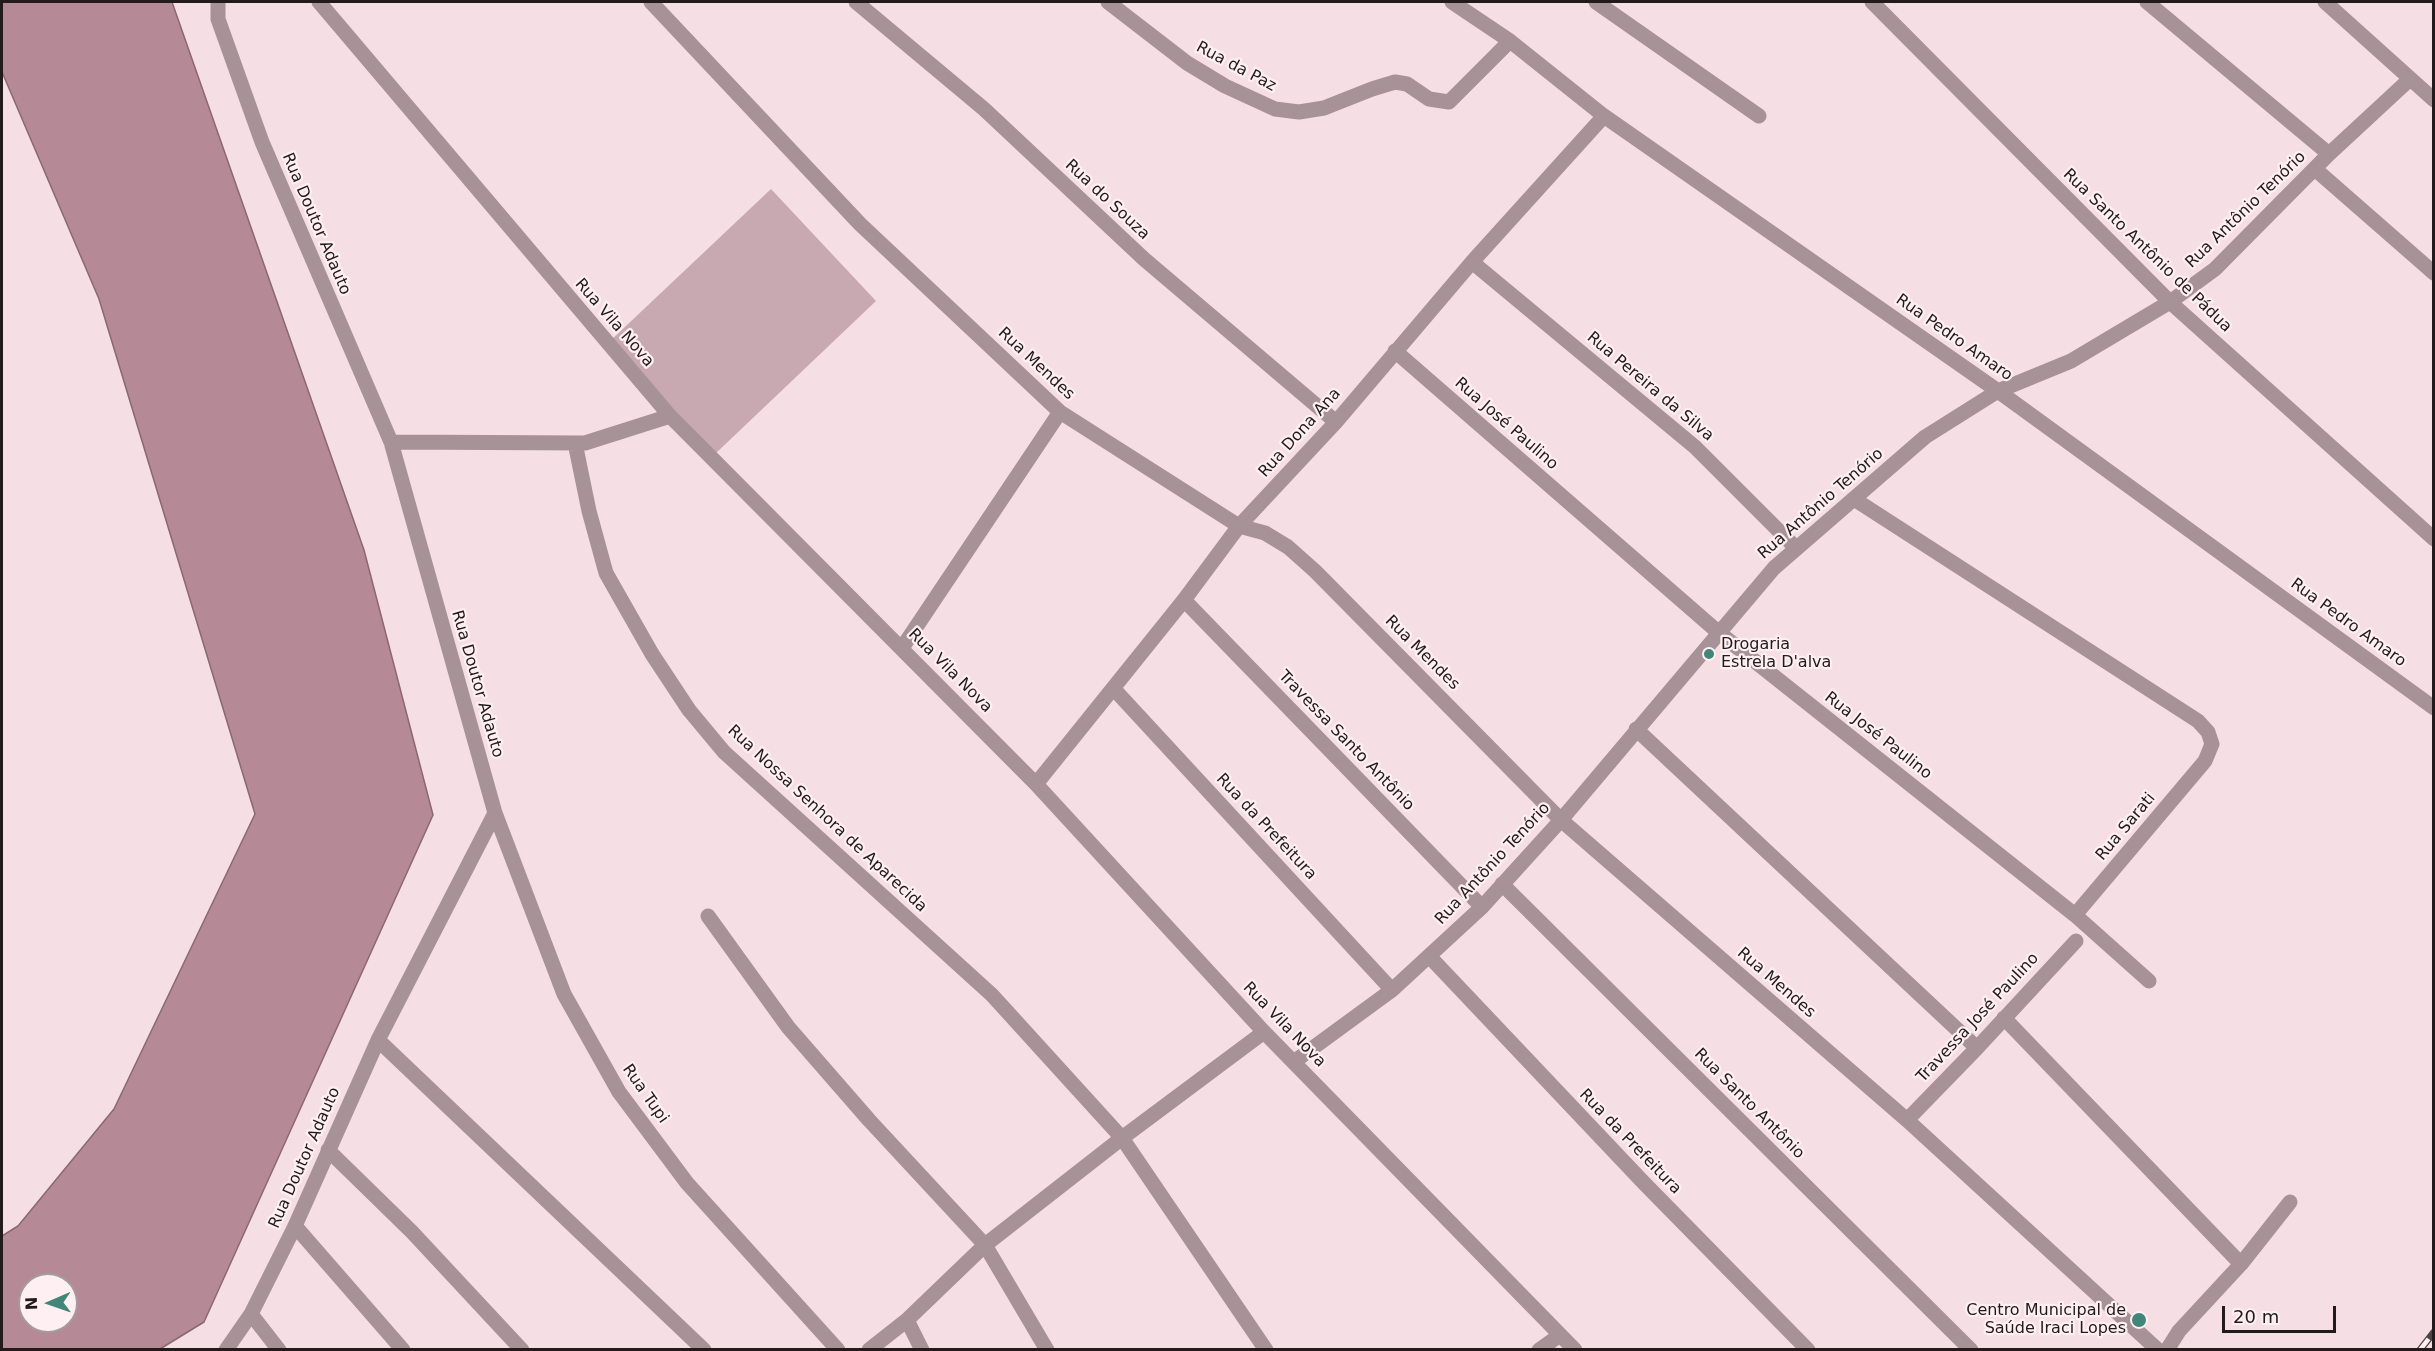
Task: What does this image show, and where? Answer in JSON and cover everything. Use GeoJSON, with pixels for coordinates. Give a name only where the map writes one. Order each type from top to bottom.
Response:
{"type":"FeatureCollection","features":[{"type":"Feature","properties":{"kind":"street","name":"Rua Doutor Adauto"},"geometry":{"type":"LineString","coordinates":[[218,2],[218,19],[261,142],[391,442],[495,813],[378,1040],[295,1226],[251,1314],[226,1350]]}},
{"type":"Feature","properties":{"kind":"street","name":"Rua Vila Nova"},"geometry":{"type":"LineString","coordinates":[[319,2],[670,416],[1036,784],[1264,1032],[1575,1350]]}},
{"type":"Feature","properties":{"kind":"street","name":"Rua Mendes"},"geometry":{"type":"LineString","coordinates":[[651,2],[860,224],[1060,412],[1239,526],[1265,533],[1288,547],[1315,571],[1561,820],[1906,1120],[2158,1350]]}},
{"type":"Feature","properties":{"kind":"street","name":"Rua do Souza"},"geometry":{"type":"LineString","coordinates":[[856,2],[984,109],[1144,259],[1336,422]]}},
{"type":"Feature","properties":{"kind":"street","name":"Rua da Paz"},"geometry":{"type":"LineString","coordinates":[[1108,2],[1187,63],[1225,86],[1275,109],[1299,112],[1324,108],[1395,82],[1407,84],[1429,99],[1449,102],[1510,41]]}},
{"type":"Feature","properties":{"kind":"street","name":"Rua Pedro Amaro"},"geometry":{"type":"LineString","coordinates":[[1452,2],[1510,41],[1604,116],[1998,391],[2433,708]]}},
{"type":"Feature","properties":{"kind":"street"},"geometry":{"type":"LineString","coordinates":[[1596,2],[1759,116]]}},
{"type":"Feature","properties":{"kind":"street","name":"Rua Santo Antônio de Pádua"},"geometry":{"type":"LineString","coordinates":[[1872,2],[2170,302],[2433,539]]}},
{"type":"Feature","properties":{"kind":"street"},"geometry":{"type":"LineString","coordinates":[[2147,2],[2329,154]]}},
{"type":"Feature","properties":{"kind":"street"},"geometry":{"type":"LineString","coordinates":[[2325,2],[2433,100]]}},
{"type":"Feature","properties":{"kind":"street","name":"Rua Antônio Tenório"},"geometry":{"type":"LineString","coordinates":[[1294,1061],[1392,990],[1482,907],[1561,820],[1718,632],[1774,568],[1796,548],[1925,437],[1998,391],[2071,362],[2170,302],[2215,269],[2329,154],[2410,79]]}},
{"type":"Feature","properties":{"kind":"street","name":"Rua Dona Ana"},"geometry":{"type":"LineString","coordinates":[[1036,784],[1185,600],[1239,526],[1336,422],[1472,262],[1604,116]]}},
{"type":"Feature","properties":{"kind":"street"},"geometry":{"type":"LineString","coordinates":[[2315,169],[2433,273]]}},
{"type":"Feature","properties":{"kind":"street","name":"Rua Pereira da Silva"},"geometry":{"type":"LineString","coordinates":[[1472,262],[1695,447],[1796,548]]}},
{"type":"Feature","properties":{"kind":"street","name":"Rua José Paulino"},"geometry":{"type":"LineString","coordinates":[[1395,351],[1718,632],[2075,915],[2149,981]]}},
{"type":"Feature","properties":{"kind":"street"},"geometry":{"type":"LineString","coordinates":[[902,648],[1060,412]]}},
{"type":"Feature","properties":{"kind":"street"},"geometry":{"type":"LineString","coordinates":[[391,442],[575,444],[585,443],[670,416]]}},
{"type":"Feature","properties":{"kind":"street","name":"Rua Nossa Senhora de Aparecida"},"geometry":{"type":"LineString","coordinates":[[575,444],[589,511],[606,573],[652,654],[689,710],[724,752],[992,995],[1122,1138],[1266,1350]]}},
{"type":"Feature","properties":{"kind":"street","name":"Rua Sarati"},"geometry":{"type":"LineString","coordinates":[[1854,499],[2199,721],[2208,732],[2212,744],[2205,761],[2075,915]]}},
{"type":"Feature","properties":{"kind":"street","name":"Travessa Santo Antônio"},"geometry":{"type":"LineString","coordinates":[[1185,600],[1482,907]]}},
{"type":"Feature","properties":{"kind":"street","name":"Rua da Prefeitura"},"geometry":{"type":"LineString","coordinates":[[1113,688],[1392,990]]}},
{"type":"Feature","properties":{"kind":"street"},"geometry":{"type":"LineString","coordinates":[[1636,729],[1977,1048]]}},
{"type":"Feature","properties":{"kind":"street","name":"Rua Tupi"},"geometry":{"type":"LineString","coordinates":[[495,813],[564,994],[619,1092],[687,1183],[838,1350]]}},
{"type":"Feature","properties":{"kind":"street","name":"Rua Santo Antônio"},"geometry":{"type":"LineString","coordinates":[[1502,884],[1971,1350]]}},
{"type":"Feature","properties":{"kind":"street"},"geometry":{"type":"LineString","coordinates":[[708,916],[788,1027],[869,1120],[985,1245],[1047,1350]]}},
{"type":"Feature","properties":{"kind":"street","name":"Travessa José Paulino"},"geometry":{"type":"LineString","coordinates":[[1906,1120],[1977,1048],[2076,941]]}},
{"type":"Feature","properties":{"kind":"street","name":"Rua da Prefeitura"},"geometry":{"type":"LineString","coordinates":[[1429,956],[1643,1182],[1808,1350]]}},
{"type":"Feature","properties":{"kind":"street"},"geometry":{"type":"LineString","coordinates":[[2004,1018],[2241,1264]]}},
{"type":"Feature","properties":{"kind":"street"},"geometry":{"type":"LineString","coordinates":[[869,1350],[907,1320],[985,1245],[1122,1138],[1264,1032]]}},
{"type":"Feature","properties":{"kind":"street"},"geometry":{"type":"LineString","coordinates":[[378,1040],[704,1350]]}},
{"type":"Feature","properties":{"kind":"street"},"geometry":{"type":"LineString","coordinates":[[328,1150],[412,1232],[522,1350]]}},
{"type":"Feature","properties":{"kind":"street"},"geometry":{"type":"LineString","coordinates":[[2167,1350],[2179,1331],[2241,1264],[2290,1202]]}},
{"type":"Feature","properties":{"kind":"street"},"geometry":{"type":"LineString","coordinates":[[295,1226],[403,1350]]}},
{"type":"Feature","properties":{"kind":"street"},"geometry":{"type":"LineString","coordinates":[[251,1314],[279,1350]]}},
{"type":"Feature","properties":{"kind":"street"},"geometry":{"type":"LineString","coordinates":[[907,1320],[922,1350]]}},
{"type":"Feature","properties":{"kind":"street"},"geometry":{"type":"LineString","coordinates":[[1539,1350],[1560,1335]]}},
{"type":"Feature","properties":{"kind":"shaded area"},"geometry":{"type":"Polygon","coordinates":[[[2,2],[172,2],[364,550],[433,815],[204,1322],[160,1349],[2,1349],[2,1236],[18,1226],[114,1109],[255,814],[99,299],[2,72],[2,2]]]}},
{"type":"Feature","properties":{"kind":"shaded area"},"geometry":{"type":"Polygon","coordinates":[[[771,189],[876,301],[715,454],[609,342],[771,189]]]}},
{"type":"Feature","properties":{"kind":"railway"},"geometry":{"type":"LineString","coordinates":[[2420,1350],[2434,1332]]}},
{"type":"Feature","properties":{"kind":"place","name":"Drogaria Estrela D'alva"},"geometry":{"type":"Point","coordinates":[1709,654]}},
{"type":"Feature","properties":{"kind":"place","name":"Centro Municipal de Saúde Iraci Lopes"},"geometry":{"type":"Point","coordinates":[2139,1320]}}]}
